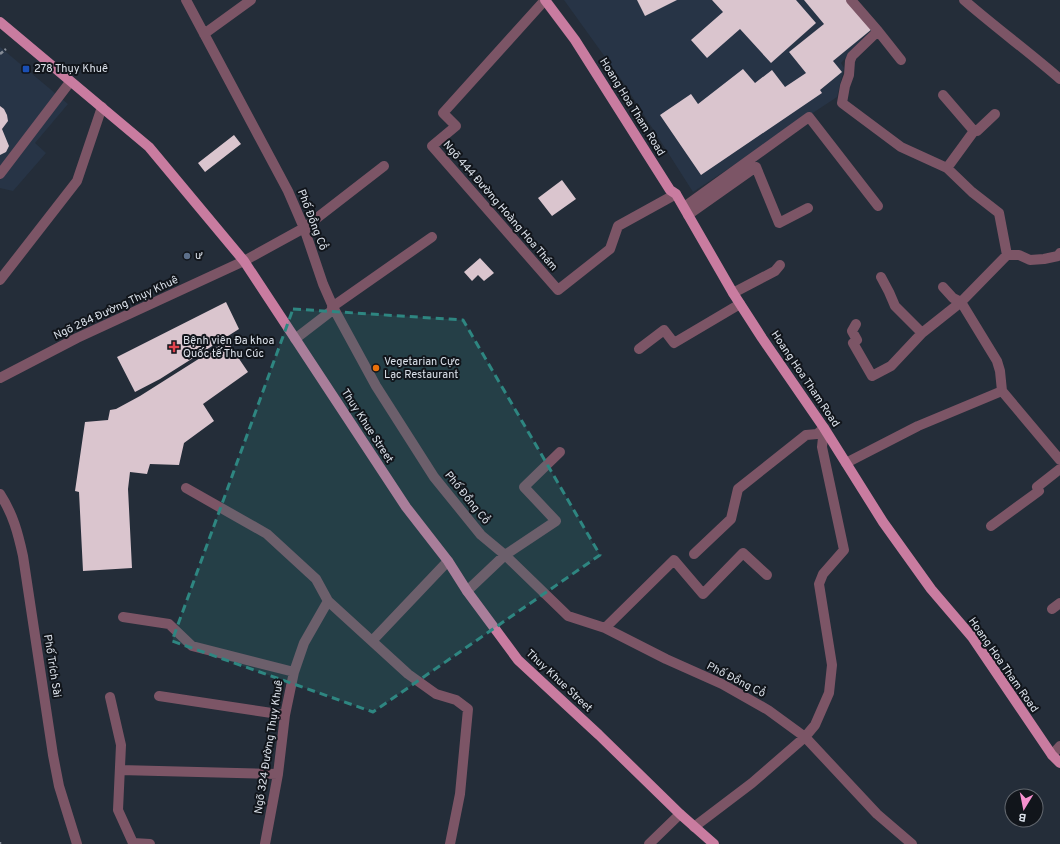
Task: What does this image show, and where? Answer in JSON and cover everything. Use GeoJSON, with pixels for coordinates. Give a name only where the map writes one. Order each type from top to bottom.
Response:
{"type":"FeatureCollection","features":[{"type":"Feature","properties":{"kind":"main road","name":"Hoang Hoa Tham Road"},"geometry":{"type":"LineString","coordinates":[[545,0],[588,59],[670,190],[676,194],[733,293],[824,428],[883,522],[931,589],[972,637],[1052,755],[1060,763]]}},
{"type":"Feature","properties":{"kind":"main road","name":"Thuy Khue Street"},"geometry":{"type":"LineString","coordinates":[[0,23],[149,147],[244,261],[406,507],[448,561],[467,591],[518,660],[599,735],[680,814],[714,844]]}},
{"type":"Feature","properties":{"kind":"street","name":"Phố Đồng Cổ"},"geometry":{"type":"LineString","coordinates":[[186,0],[288,191],[304,228],[322,284],[333,308],[376,386],[434,477],[481,535],[505,555],[568,616],[605,628],[666,659],[722,684],[768,710],[805,737],[877,814],[912,844]]}},
{"type":"Feature","properties":{"kind":"street"},"geometry":{"type":"LineString","coordinates":[[204,34],[251,0]]}},
{"type":"Feature","properties":{"kind":"street","name":"Ngõ 444 Đường Hoàng Hoa Thám"},"geometry":{"type":"LineString","coordinates":[[545,0],[443,113],[456,126],[432,146],[558,290],[610,249],[618,226],[676,194]]}},
{"type":"Feature","properties":{"kind":"street"},"geometry":{"type":"LineString","coordinates":[[851,0],[901,60]]}},
{"type":"Feature","properties":{"kind":"street"},"geometry":{"type":"LineString","coordinates":[[964,0],[990,23],[1027,51],[1060,79]]}},
{"type":"Feature","properties":{"kind":"street"},"geometry":{"type":"LineString","coordinates":[[878,31],[852,56],[842,103],[901,147],[947,168],[972,192],[999,213],[1007,255]]}},
{"type":"Feature","properties":{"kind":"street"},"geometry":{"type":"LineString","coordinates":[[0,174],[70,82]]}},
{"type":"Feature","properties":{"kind":"street"},"geometry":{"type":"LineString","coordinates":[[943,95],[974,131]]}},
{"type":"Feature","properties":{"kind":"street"},"geometry":{"type":"LineString","coordinates":[[0,280],[76,181],[102,107]]}},
{"type":"Feature","properties":{"kind":"street"},"geometry":{"type":"LineString","coordinates":[[947,168],[974,131],[977,131],[995,114]]}},
{"type":"Feature","properties":{"kind":"street"},"geometry":{"type":"LineString","coordinates":[[686,211],[808,117],[878,206]]}},
{"type":"Feature","properties":{"kind":"street","name":"Ngõ 284 Đường Thụy Khuê"},"geometry":{"type":"LineString","coordinates":[[0,378],[77,338],[244,261],[304,228],[384,166]]}},
{"type":"Feature","properties":{"kind":"street"},"geometry":{"type":"LineString","coordinates":[[686,211],[756,167],[779,223],[808,208]]}},
{"type":"Feature","properties":{"kind":"street"},"geometry":{"type":"LineString","coordinates":[[295,339],[333,308],[432,237]]}},
{"type":"Feature","properties":{"kind":"street"},"geometry":{"type":"LineString","coordinates":[[856,324],[852,331],[857,340],[853,343],[872,376],[891,366],[922,333],[961,302],[1007,255],[1019,255],[1030,260],[1044,260],[1059,255]]}},
{"type":"Feature","properties":{"kind":"street"},"geometry":{"type":"LineString","coordinates":[[733,293],[775,271],[780,265]]}},
{"type":"Feature","properties":{"kind":"street"},"geometry":{"type":"LineString","coordinates":[[881,277],[894,306],[922,333]]}},
{"type":"Feature","properties":{"kind":"street"},"geometry":{"type":"LineString","coordinates":[[943,287],[953,298],[961,302],[997,361],[1000,371],[1002,391],[1060,460]]}},
{"type":"Feature","properties":{"kind":"street"},"geometry":{"type":"LineString","coordinates":[[639,349],[664,330],[674,343],[740,304]]}},
{"type":"Feature","properties":{"kind":"street"},"geometry":{"type":"LineString","coordinates":[[846,463],[918,426],[1002,391]]}},
{"type":"Feature","properties":{"kind":"street"},"geometry":{"type":"LineString","coordinates":[[694,554],[731,519],[738,489],[806,434],[817,434],[824,428]]}},
{"type":"Feature","properties":{"kind":"street"},"geometry":{"type":"LineString","coordinates":[[694,827],[752,783],[805,737],[815,725],[829,693],[832,665],[820,584],[823,574],[844,550],[822,447],[824,428]]}},
{"type":"Feature","properties":{"kind":"street"},"geometry":{"type":"LineString","coordinates":[[467,591],[505,555],[556,521],[524,487],[560,452]]}},
{"type":"Feature","properties":{"kind":"street"},"geometry":{"type":"LineString","coordinates":[[991,526],[1039,491],[1037,488],[1060,469]]}},
{"type":"Feature","properties":{"kind":"street"},"geometry":{"type":"LineString","coordinates":[[186,488],[267,534],[316,579],[328,602],[408,674],[436,694],[456,700],[468,709],[460,794],[450,844]]}},
{"type":"Feature","properties":{"kind":"street","name":"Phố Trích Sài"},"geometry":{"type":"LineString","coordinates":[[0,494],[7,505],[17,528],[23,556],[59,786],[77,844]]}},
{"type":"Feature","properties":{"kind":"street"},"geometry":{"type":"LineString","coordinates":[[605,628],[674,560],[703,594],[743,553],[767,575]]}},
{"type":"Feature","properties":{"kind":"street"},"geometry":{"type":"LineString","coordinates":[[372,641],[448,561]]}},
{"type":"Feature","properties":{"kind":"street","name":"Ngõ 324 Đường Thụy Khuê"},"geometry":{"type":"LineString","coordinates":[[265,844],[278,774],[285,715],[294,672],[304,643],[328,602]]}},
{"type":"Feature","properties":{"kind":"street"},"geometry":{"type":"LineString","coordinates":[[122,617],[169,624],[192,646],[294,672]]}},
{"type":"Feature","properties":{"kind":"street"},"geometry":{"type":"LineString","coordinates":[[159,696],[285,715]]}},
{"type":"Feature","properties":{"kind":"street"},"geometry":{"type":"LineString","coordinates":[[110,697],[121,745],[118,810],[133,843],[150,844]]}},
{"type":"Feature","properties":{"kind":"street"},"geometry":{"type":"LineString","coordinates":[[1052,755],[1060,746]]}},
{"type":"Feature","properties":{"kind":"street"},"geometry":{"type":"LineString","coordinates":[[120,770],[278,774]]}},
{"type":"Feature","properties":{"kind":"street"},"geometry":{"type":"LineString","coordinates":[[649,844],[680,814]]}},
{"type":"Feature","properties":{"kind":"path"},"geometry":{"type":"LineString","coordinates":[[0,54],[6,49]]}},
{"type":"Feature","properties":{"kind":"highlighted area"},"geometry":{"type":"Polygon","coordinates":[[[293,309],[463,320],[600,555],[373,712],[172,641],[293,309]]]}},
{"type":"Feature","properties":{"kind":"shaded area"},"geometry":{"type":"Polygon","coordinates":[[[564,0],[845,0],[872,29],[841,63],[844,68],[837,97],[693,192],[623,82],[564,0]]]}},
{"type":"Feature","properties":{"kind":"shaded area"},"geometry":{"type":"Polygon","coordinates":[[[0,47],[68,104],[35,143],[46,153],[13,191],[0,188],[0,47]]]}},
{"type":"Feature","properties":{"kind":"building"},"geometry":{"type":"Polygon","coordinates":[[[637,0],[677,0],[645,16],[637,0]]]}},
{"type":"Feature","properties":{"kind":"building"},"geometry":{"type":"Polygon","coordinates":[[[712,0],[796,0],[816,23],[771,63],[740,29],[707,58],[691,40],[723,12],[712,0]]]}},
{"type":"Feature","properties":{"kind":"building"},"geometry":{"type":"Polygon","coordinates":[[[804,0],[847,0],[872,29],[833,61],[842,72],[820,90],[822,93],[701,175],[660,115],[691,94],[698,104],[743,69],[755,83],[772,70],[785,87],[806,73],[789,52],[824,24],[804,0]]]}},
{"type":"Feature","properties":{"kind":"building"},"geometry":{"type":"Polygon","coordinates":[[[0,106],[4,109],[7,115],[8,121],[2,129],[9,146],[6,152],[0,155],[0,106]]]}},
{"type":"Feature","properties":{"kind":"building"},"geometry":{"type":"Polygon","coordinates":[[[234,135],[241,144],[205,172],[198,163],[234,135]]]}},
{"type":"Feature","properties":{"kind":"building"},"geometry":{"type":"Polygon","coordinates":[[[562,180],[576,199],[552,216],[538,198],[562,180]]]}},
{"type":"Feature","properties":{"kind":"building"},"geometry":{"type":"Polygon","coordinates":[[[480,258],[494,273],[484,281],[478,275],[472,281],[464,272],[480,258]]]}},
{"type":"Feature","properties":{"kind":"building","name":"Bệnh viện Đa khoa Quốc tế Thu Cúc"},"geometry":{"type":"Polygon","coordinates":[[[226,302],[239,329],[160,379],[135,392],[117,357],[226,302]]]}},
{"type":"Feature","properties":{"kind":"building"},"geometry":{"type":"Polygon","coordinates":[[[227,341],[248,372],[203,404],[214,421],[184,443],[179,465],[150,464],[147,474],[130,472],[128,489],[132,568],[83,571],[79,492],[75,491],[85,422],[108,420],[110,410],[116,409],[140,396],[227,341]]]}},
{"type":"Feature","properties":{"kind":"place","name":"278 Thụy Khuê"},"geometry":{"type":"Point","coordinates":[26,69]}},
{"type":"Feature","properties":{"kind":"place","name":"ư"},"geometry":{"type":"Point","coordinates":[187,256]}},
{"type":"Feature","properties":{"kind":"place","name":"Bệnh viện Đa khoa Quốc tế Thu Cúc"},"geometry":{"type":"Point","coordinates":[174,347]}},
{"type":"Feature","properties":{"kind":"place","name":"Vegetarian Cực Lạc Restaurant"},"geometry":{"type":"Point","coordinates":[376,368]}}]}
